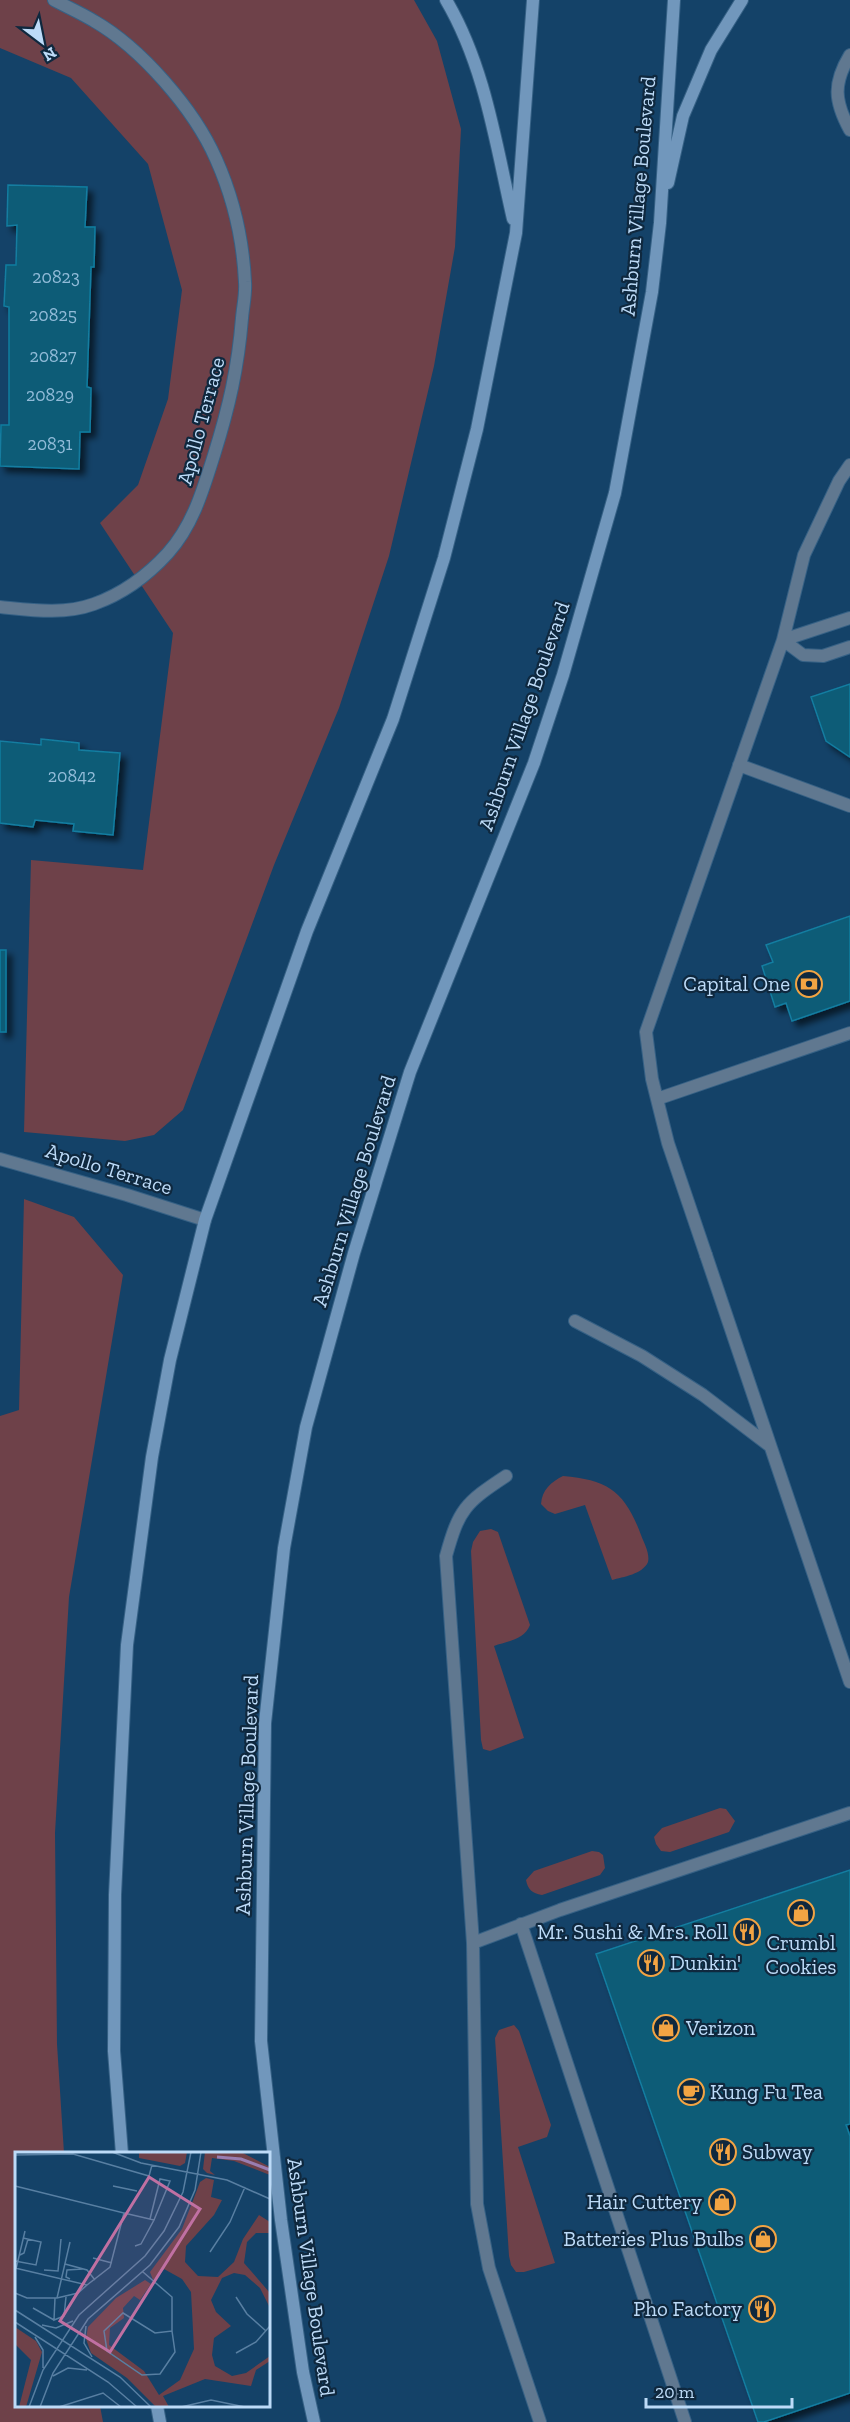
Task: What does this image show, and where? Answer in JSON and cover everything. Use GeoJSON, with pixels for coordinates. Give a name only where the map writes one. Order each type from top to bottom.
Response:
{"type":"FeatureCollection","features":[{"type":"Feature","properties":{"kind":"main road"},"geometry":{"type":"LineString","coordinates":[[446,0],[473,58],[485,95],[516,233]]}},
{"type":"Feature","properties":{"kind":"main road"},"geometry":{"type":"LineString","coordinates":[[122,2152],[114,2051],[115,1907],[127,1645],[152,1457],[170,1360],[205,1220],[307,931],[393,719],[441,569],[477,429],[516,233],[533,0]]}},
{"type":"Feature","properties":{"kind":"main road","name":"Ashburn Village Boulevard"},"geometry":{"type":"LineString","coordinates":[[314,2422],[303,2372],[281,2220],[261,2042],[265,1723],[284,1548],[306,1427],[354,1253],[406,1083],[534,763],[615,493],[650,303],[660,223],[674,0]]}},
{"type":"Feature","properties":{"kind":"main road"},"geometry":{"type":"LineString","coordinates":[[660,223],[683,116],[711,50],[742,0]]}},
{"type":"Feature","properties":{"kind":"main road"},"geometry":{"type":"LineString","coordinates":[[157,2407],[160,2422]]}},
{"type":"Feature","properties":{"kind":"street","name":"Apollo Terrace"},"geometry":{"type":"LineString","coordinates":[[0,607],[53,612],[93,605],[122,591],[145,575],[168,553],[185,530],[199,503],[231,400],[239,360],[245,283],[236,217],[215,158],[183,103],[139,54],[96,22],[54,0]]}},
{"type":"Feature","properties":{"kind":"street"},"geometry":{"type":"LineString","coordinates":[[850,55],[836,86],[842,115],[850,130]]}},
{"type":"Feature","properties":{"kind":"street"},"geometry":{"type":"LineString","coordinates":[[850,465],[839,481],[804,555],[783,640],[646,1032],[657,1099],[668,1143],[850,1682]]}},
{"type":"Feature","properties":{"kind":"street"},"geometry":{"type":"LineString","coordinates":[[783,640],[850,618]]}},
{"type":"Feature","properties":{"kind":"street"},"geometry":{"type":"LineString","coordinates":[[783,640],[803,655],[823,656],[850,646]]}},
{"type":"Feature","properties":{"kind":"street"},"geometry":{"type":"LineString","coordinates":[[739,765],[850,806]]}},
{"type":"Feature","properties":{"kind":"street"},"geometry":{"type":"LineString","coordinates":[[657,1099],[850,1033]]}},
{"type":"Feature","properties":{"kind":"street","name":"Apollo Terrace"},"geometry":{"type":"LineString","coordinates":[[0,1159],[128,1195],[205,1220]]}},
{"type":"Feature","properties":{"kind":"street"},"geometry":{"type":"LineString","coordinates":[[575,1322],[642,1356],[703,1395],[770,1446]]}},
{"type":"Feature","properties":{"kind":"street"},"geometry":{"type":"LineString","coordinates":[[506,1476],[474,1497],[456,1521],[446,1556],[473,1943],[477,2204],[489,2268],[540,2422]]}},
{"type":"Feature","properties":{"kind":"street"},"geometry":{"type":"LineString","coordinates":[[473,1943],[521,1924],[850,1813]]}},
{"type":"Feature","properties":{"kind":"street"},"geometry":{"type":"LineString","coordinates":[[521,1924],[685,2422]]}},
{"type":"Feature","properties":{"kind":"shaded area"},"geometry":{"type":"Polygon","coordinates":[[[0,0],[414,0],[437,41],[461,129],[455,247],[434,366],[389,556],[339,708],[274,865],[183,1110],[154,1135],[125,1141],[24,1132],[31,860],[143,870],[173,633],[100,523],[138,485],[168,399],[182,290],[148,164],[71,78],[0,48],[0,0]]]}},
{"type":"Feature","properties":{"kind":"shaded area"},"geometry":{"type":"Polygon","coordinates":[[[24,1199],[74,1217],[123,1275],[69,1597],[55,1833],[57,2044],[64,2152],[15,2152],[15,2407],[100,2407],[103,2422],[0,2422],[0,1416],[19,1410],[24,1199]]]}},
{"type":"Feature","properties":{"kind":"shaded area"},"geometry":{"type":"Polygon","coordinates":[[[563,1476],[604,1485],[621,1498],[635,1520],[647,1552],[648,1562],[642,1569],[612,1580],[585,1505],[555,1514],[541,1504],[548,1487],[563,1476]]]}},
{"type":"Feature","properties":{"kind":"shaded area"},"geometry":{"type":"Polygon","coordinates":[[[491,1529],[498,1532],[530,1625],[520,1637],[494,1646],[524,1738],[490,1751],[483,1749],[481,1740],[471,1551],[473,1542],[480,1531],[491,1529]]]}},
{"type":"Feature","properties":{"kind":"shaded area"},"geometry":{"type":"Polygon","coordinates":[[[720,1808],[726,1809],[735,1821],[729,1832],[670,1852],[661,1851],[656,1844],[654,1837],[662,1828],[720,1808]]]}},
{"type":"Feature","properties":{"kind":"shaded area"},"geometry":{"type":"Polygon","coordinates":[[[592,1851],[603,1855],[605,1868],[600,1875],[542,1895],[529,1889],[526,1880],[534,1871],[592,1851]]]}},
{"type":"Feature","properties":{"kind":"shaded area"},"geometry":{"type":"Polygon","coordinates":[[[514,2025],[519,2031],[551,2125],[547,2137],[518,2147],[555,2263],[524,2272],[516,2272],[509,2256],[495,2038],[499,2030],[514,2025]]]}},
{"type":"Feature","properties":{"kind":"building"},"geometry":{"type":"Polygon","coordinates":[[[8,185],[87,187],[85,227],[95,227],[94,267],[91,267],[87,387],[91,388],[90,432],[80,432],[79,469],[0,466],[1,425],[9,425],[9,307],[4,306],[6,265],[16,265],[17,225],[7,226],[8,185]]]}},
{"type":"Feature","properties":{"kind":"building"},"geometry":{"type":"Polygon","coordinates":[[[850,684],[850,757],[826,741],[811,697],[850,684]]]}},
{"type":"Feature","properties":{"kind":"building"},"geometry":{"type":"Polygon","coordinates":[[[41,739],[79,743],[79,750],[120,753],[113,835],[73,831],[74,824],[35,820],[33,827],[0,823],[0,741],[41,745],[41,739]]]}},
{"type":"Feature","properties":{"kind":"building","name":"Capital One"},"geometry":{"type":"Polygon","coordinates":[[[850,916],[850,1001],[792,1021],[786,1003],[775,1007],[762,966],[773,962],[766,945],[850,916]]]}},
{"type":"Feature","properties":{"kind":"building"},"geometry":{"type":"Polygon","coordinates":[[[0,950],[6,950],[6,1032],[0,1032],[0,950]]]}},
{"type":"Feature","properties":{"kind":"building"},"geometry":{"type":"Polygon","coordinates":[[[850,1870],[850,2124],[846,2125],[850,2136],[850,2393],[764,2422],[758,2422],[596,1954],[850,1870]]]}},
{"type":"Feature","properties":{"kind":"place","name":"Capital One"},"geometry":{"type":"Point","coordinates":[809,984]}},
{"type":"Feature","properties":{"kind":"place","name":"Crumbl Cookies"},"geometry":{"type":"Point","coordinates":[801,1913]}},
{"type":"Feature","properties":{"kind":"place","name":"Mr. Sushi & Mrs. Roll"},"geometry":{"type":"Point","coordinates":[747,1932]}},
{"type":"Feature","properties":{"kind":"place","name":"Dunkin'"},"geometry":{"type":"Point","coordinates":[651,1963]}},
{"type":"Feature","properties":{"kind":"place","name":"Verizon"},"geometry":{"type":"Point","coordinates":[666,2028]}},
{"type":"Feature","properties":{"kind":"place","name":"Kung Fu Tea"},"geometry":{"type":"Point","coordinates":[691,2092]}},
{"type":"Feature","properties":{"kind":"place","name":"Subway"},"geometry":{"type":"Point","coordinates":[723,2152]}},
{"type":"Feature","properties":{"kind":"place","name":"Hair Cuttery"},"geometry":{"type":"Point","coordinates":[722,2202]}},
{"type":"Feature","properties":{"kind":"place","name":"Batteries Plus Bulbs"},"geometry":{"type":"Point","coordinates":[763,2239]}},
{"type":"Feature","properties":{"kind":"place","name":"Pho Factory"},"geometry":{"type":"Point","coordinates":[762,2309]}}]}
